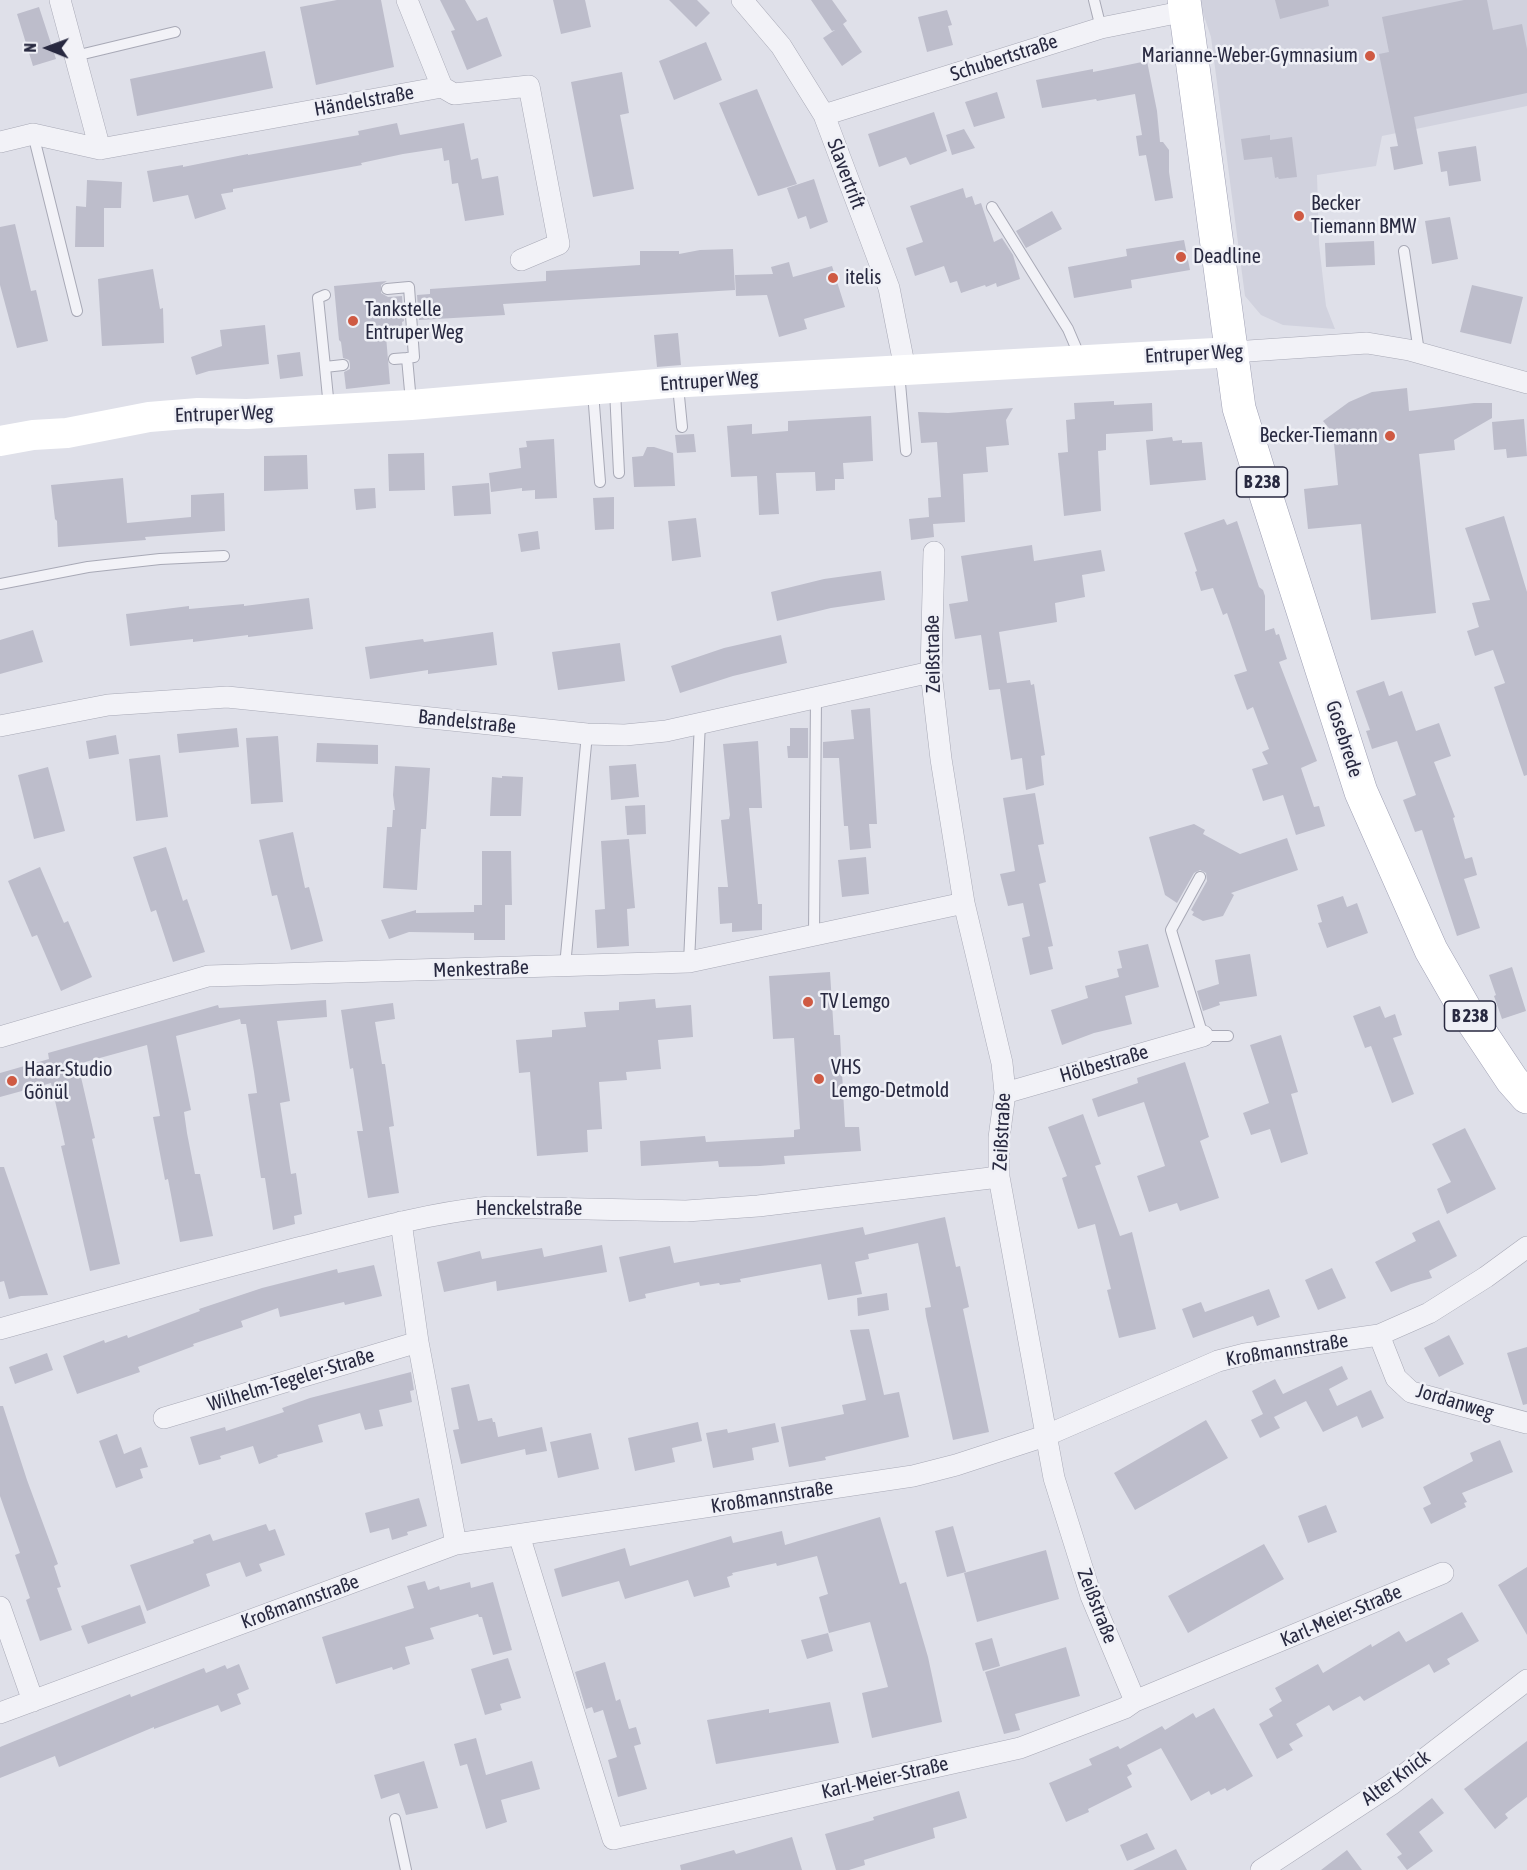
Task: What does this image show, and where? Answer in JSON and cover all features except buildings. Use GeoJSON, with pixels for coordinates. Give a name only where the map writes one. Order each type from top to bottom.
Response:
{"type":"FeatureCollection","features":[{"type":"Feature","properties":{"kind":"main road","name":"B 238"},"geometry":{"type":"LineString","coordinates":[[1185,5],[1233,352]]}},
{"type":"Feature","properties":{"kind":"main road","name":"Entruper Weg"},"geometry":{"type":"LineString","coordinates":[[0,441],[33,435],[67,434],[149,417],[198,412],[247,414],[329,410],[678,382],[1233,352]]}},
{"type":"Feature","properties":{"kind":"main road","name":"Gosebrede"},"geometry":{"type":"LineString","coordinates":[[1233,352],[1239,408],[1361,792],[1431,950],[1466,1011],[1512,1080],[1527,1098]]}},
{"type":"Feature","properties":{"kind":"street"},"geometry":{"type":"LineString","coordinates":[[60,0],[100,149]]}},
{"type":"Feature","properties":{"kind":"street"},"geometry":{"type":"LineString","coordinates":[[407,0],[442,87]]}},
{"type":"Feature","properties":{"kind":"street","name":"Slavertrift"},"geometry":{"type":"LineString","coordinates":[[742,0],[781,46],[824,115],[889,288],[902,369]]}},
{"type":"Feature","properties":{"kind":"street","name":"Schubertstraße"},"geometry":{"type":"LineString","coordinates":[[824,115],[1101,27],[1185,5]]}},
{"type":"Feature","properties":{"kind":"street","name":"Händelstraße"},"geometry":{"type":"LineString","coordinates":[[0,142],[33,134],[100,149],[442,87],[454,94],[530,86],[559,244],[521,260]]}},
{"type":"Feature","properties":{"kind":"street","name":"Entruper Weg"},"geometry":{"type":"LineString","coordinates":[[1233,352],[1367,343],[1419,352],[1527,383]]}},
{"type":"Feature","properties":{"kind":"street","name":"Zeißstraße"},"geometry":{"type":"LineString","coordinates":[[934,552],[930,672],[964,903],[1002,1063],[1005,1093],[999,1138],[999,1177],[1054,1478],[1091,1596],[1135,1701]]}},
{"type":"Feature","properties":{"kind":"street","name":"Bandelstraße"},"geometry":{"type":"LineString","coordinates":[[0,726],[108,705],[227,697],[587,734],[625,735],[666,731],[930,672]]}},
{"type":"Feature","properties":{"kind":"street","name":"Menkestraße"},"geometry":{"type":"LineString","coordinates":[[0,1036],[208,976],[689,962],[964,903]]}},
{"type":"Feature","properties":{"kind":"street","name":"Hölbestraße"},"geometry":{"type":"LineString","coordinates":[[1005,1093],[1203,1036]]}},
{"type":"Feature","properties":{"kind":"street","name":"Henckelstraße"},"geometry":{"type":"LineString","coordinates":[[0,1329],[401,1222],[466,1209],[489,1207],[686,1211],[758,1206],[999,1177]]}},
{"type":"Feature","properties":{"kind":"street"},"geometry":{"type":"LineString","coordinates":[[401,1222],[418,1342],[456,1544]]}},
{"type":"Feature","properties":{"kind":"street","name":"Kroßmannstraße"},"geometry":{"type":"LineString","coordinates":[[0,1713],[456,1544],[924,1474],[1045,1436],[1218,1361],[1245,1354],[1378,1335],[1429,1313],[1486,1277],[1527,1247]]}},
{"type":"Feature","properties":{"kind":"street","name":"Jordanweg"},"geometry":{"type":"LineString","coordinates":[[1378,1335],[1396,1378],[1412,1392],[1527,1423]]}},
{"type":"Feature","properties":{"kind":"street","name":"Wilhelm-Tegeler-Straße"},"geometry":{"type":"LineString","coordinates":[[164,1418],[418,1342]]}},
{"type":"Feature","properties":{"kind":"street","name":"Karl-Meier-Straße"},"geometry":{"type":"LineString","coordinates":[[519,1535],[613,1839],[1020,1748],[1125,1708],[1135,1701],[1443,1573]]}},
{"type":"Feature","properties":{"kind":"street"},"geometry":{"type":"LineString","coordinates":[[0,1607],[33,1701]]}},
{"type":"Feature","properties":{"kind":"street","name":"Alter Knick"},"geometry":{"type":"LineString","coordinates":[[1261,1870],[1392,1784],[1527,1680]]}},
{"type":"Feature","properties":{"kind":"lane"},"geometry":{"type":"LineString","coordinates":[[1094,0],[1101,27]]}},
{"type":"Feature","properties":{"kind":"lane"},"geometry":{"type":"LineString","coordinates":[[75,56],[175,32]]}},
{"type":"Feature","properties":{"kind":"lane"},"geometry":{"type":"LineString","coordinates":[[33,134],[77,310]]}},
{"type":"Feature","properties":{"kind":"lane"},"geometry":{"type":"LineString","coordinates":[[992,207],[1068,329],[1081,360]]}},
{"type":"Feature","properties":{"kind":"lane"},"geometry":{"type":"LineString","coordinates":[[1404,251],[1419,352]]}},
{"type":"Feature","properties":{"kind":"lane"},"geometry":{"type":"LineString","coordinates":[[387,289],[409,287],[414,357],[394,359]]}},
{"type":"Feature","properties":{"kind":"lane"},"geometry":{"type":"LineString","coordinates":[[325,295],[318,298],[329,410]]}},
{"type":"Feature","properties":{"kind":"lane"},"geometry":{"type":"LineString","coordinates":[[407,358],[411,405]]}},
{"type":"Feature","properties":{"kind":"lane"},"geometry":{"type":"LineString","coordinates":[[325,367],[343,365]]}},
{"type":"Feature","properties":{"kind":"lane"},"geometry":{"type":"LineString","coordinates":[[902,369],[906,451]]}},
{"type":"Feature","properties":{"kind":"lane"},"geometry":{"type":"LineString","coordinates":[[678,382],[682,427]]}},
{"type":"Feature","properties":{"kind":"lane"},"geometry":{"type":"LineString","coordinates":[[604,388],[619,473]]}},
{"type":"Feature","properties":{"kind":"lane"},"geometry":{"type":"LineString","coordinates":[[600,482],[604,388]]}},
{"type":"Feature","properties":{"kind":"lane"},"geometry":{"type":"LineString","coordinates":[[0,584],[88,567],[160,559],[224,556]]}},
{"type":"Feature","properties":{"kind":"lane"},"geometry":{"type":"LineString","coordinates":[[814,935],[816,698]]}},
{"type":"Feature","properties":{"kind":"lane"},"geometry":{"type":"LineString","coordinates":[[689,962],[700,722]]}},
{"type":"Feature","properties":{"kind":"lane"},"geometry":{"type":"LineString","coordinates":[[565,966],[587,734]]}},
{"type":"Feature","properties":{"kind":"lane"},"geometry":{"type":"LineString","coordinates":[[1200,877],[1171,930],[1203,1036]]}},
{"type":"Feature","properties":{"kind":"lane","name":"Hölbestraße"},"geometry":{"type":"LineString","coordinates":[[1203,1036],[1228,1036]]}},
{"type":"Feature","properties":{"kind":"lane"},"geometry":{"type":"LineString","coordinates":[[395,1819],[406,1870]]}},
{"type":"Feature","properties":{"kind":"shaded area"},"geometry":{"type":"Polygon","coordinates":[[[1527,0],[1527,106],[1382,136],[1376,166],[1317,175],[1319,244],[1326,306],[1335,329],[1283,325],[1261,315],[1245,296],[1211,37],[1199,1],[1527,0]]]}},
{"type":"Feature","properties":{"kind":"place","name":"Marianne-Weber-Gymnasium"},"geometry":{"type":"Point","coordinates":[1370,56]}},
{"type":"Feature","properties":{"kind":"place","name":"Becker Tiemann BMW"},"geometry":{"type":"Point","coordinates":[1299,216]}},
{"type":"Feature","properties":{"kind":"place","name":"Deadline"},"geometry":{"type":"Point","coordinates":[1181,257]}},
{"type":"Feature","properties":{"kind":"place","name":"itelis"},"geometry":{"type":"Point","coordinates":[833,278]}},
{"type":"Feature","properties":{"kind":"place","name":"Tankstelle Entruper Weg"},"geometry":{"type":"Point","coordinates":[353,321]}},
{"type":"Feature","properties":{"kind":"place","name":"Becker-Tiemann"},"geometry":{"type":"Point","coordinates":[1390,436]}},
{"type":"Feature","properties":{"kind":"place","name":"TV Lemgo"},"geometry":{"type":"Point","coordinates":[808,1002]}},
{"type":"Feature","properties":{"kind":"place","name":"VHS Lemgo-Detmold"},"geometry":{"type":"Point","coordinates":[819,1079]}},
{"type":"Feature","properties":{"kind":"place","name":"Haar-Studio Gönül"},"geometry":{"type":"Point","coordinates":[12,1081]}}]}
